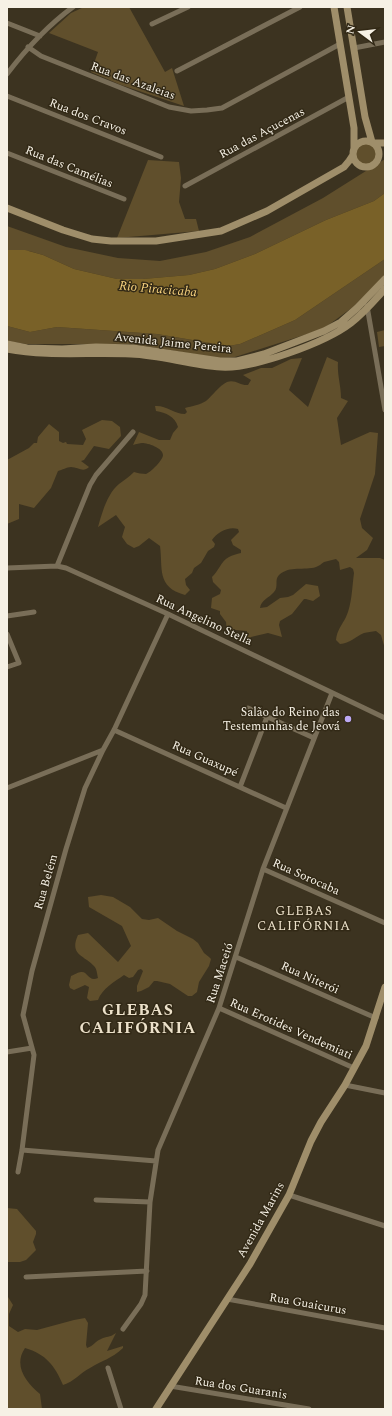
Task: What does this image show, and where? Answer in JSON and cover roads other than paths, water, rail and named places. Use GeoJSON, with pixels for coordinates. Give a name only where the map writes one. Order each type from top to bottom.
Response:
{"type":"FeatureCollection","features":[{"type":"Feature","properties":{"kind":"street"},"geometry":{"type":"LineString","coordinates":[[7,73],[28,47],[62,15],[73,7]]}},
{"type":"Feature","properties":{"kind":"street"},"geometry":{"type":"LineString","coordinates":[[152,24],[188,7]]}},
{"type":"Feature","properties":{"kind":"street"},"geometry":{"type":"LineString","coordinates":[[177,71],[300,7]]}},
{"type":"Feature","properties":{"kind":"street"},"geometry":{"type":"LineString","coordinates":[[334,7],[354,128],[353,152],[355,161],[360,166]]}},
{"type":"Feature","properties":{"kind":"street"},"geometry":{"type":"LineString","coordinates":[[347,7],[368,129],[372,142],[378,148],[378,157]]}},
{"type":"Feature","properties":{"kind":"street"},"geometry":{"type":"LineString","coordinates":[[7,23],[40,36]]}},
{"type":"Feature","properties":{"kind":"street"},"geometry":{"type":"LineString","coordinates":[[354,48],[385,42]]}},
{"type":"Feature","properties":{"kind":"street","name":"Rua das Azaleias"},"geometry":{"type":"LineString","coordinates":[[28,47],[40,56],[68,68],[169,107],[191,111],[222,108],[238,100],[256,88],[340,44]]}},
{"type":"Feature","properties":{"kind":"street","name":"Rua dos Cravos"},"geometry":{"type":"LineString","coordinates":[[7,96],[161,156]]}},
{"type":"Feature","properties":{"kind":"street","name":"Rua das Açucenas"},"geometry":{"type":"LineString","coordinates":[[185,186],[349,97]]}},
{"type":"Feature","properties":{"kind":"street"},"geometry":{"type":"LineString","coordinates":[[354,128],[361,132],[368,129]]}},
{"type":"Feature","properties":{"kind":"street"},"geometry":{"type":"LineString","coordinates":[[7,208],[63,230],[92,239],[111,241],[156,241],[220,231],[266,211],[344,167],[349,162],[359,142],[368,141],[385,143]]}},
{"type":"Feature","properties":{"kind":"street"},"geometry":{"type":"LineString","coordinates":[[344,167],[365,167],[373,164],[385,148]]}},
{"type":"Feature","properties":{"kind":"street","name":"Rua das Camélias"},"geometry":{"type":"LineString","coordinates":[[7,153],[124,199]]}},
{"type":"Feature","properties":{"kind":"street","name":"Avenida Jaime Pereira"},"geometry":{"type":"LineString","coordinates":[[7,350],[28,353],[133,354],[214,366],[239,367],[265,361],[321,340],[350,324],[367,304],[378,286],[385,279]]}},
{"type":"Feature","properties":{"kind":"street","name":"Avenida Jaime Pereira"},"geometry":{"type":"LineString","coordinates":[[7,344],[27,348],[133,348],[220,361],[237,361],[264,354],[324,332],[367,304],[385,289]]}},
{"type":"Feature","properties":{"kind":"street"},"geometry":{"type":"LineString","coordinates":[[367,304],[385,410]]}},
{"type":"Feature","properties":{"kind":"street"},"geometry":{"type":"LineString","coordinates":[[57,566],[90,485],[96,475],[133,432]]}},
{"type":"Feature","properties":{"kind":"street","name":"Rua Angelino Stella"},"geometry":{"type":"LineString","coordinates":[[7,568],[57,566],[66,568],[168,614],[385,718]]}},
{"type":"Feature","properties":{"kind":"street"},"geometry":{"type":"LineString","coordinates":[[7,616],[34,612]]}},
{"type":"Feature","properties":{"kind":"street","name":"Rua Belém"},"geometry":{"type":"LineString","coordinates":[[18,1172],[34,1055],[23,1015],[32,971],[66,849],[85,788],[114,730],[168,614]]}},
{"type":"Feature","properties":{"kind":"street"},"geometry":{"type":"LineString","coordinates":[[7,634],[19,663],[7,667]]}},
{"type":"Feature","properties":{"kind":"street","name":"Rua Maceió"},"geometry":{"type":"LineString","coordinates":[[123,1328],[141,1304],[145,1295],[150,1202],[158,1150],[219,1008],[263,869],[332,693]]}},
{"type":"Feature","properties":{"kind":"street"},"geometry":{"type":"LineString","coordinates":[[248,708],[314,738]]}},
{"type":"Feature","properties":{"kind":"street"},"geometry":{"type":"LineString","coordinates":[[240,787],[267,717]]}},
{"type":"Feature","properties":{"kind":"street","name":"Rua Guaxupé"},"geometry":{"type":"LineString","coordinates":[[114,730],[286,808]]}},
{"type":"Feature","properties":{"kind":"street"},"geometry":{"type":"LineString","coordinates":[[7,788],[103,750]]}},
{"type":"Feature","properties":{"kind":"street","name":"Rua Sorocaba"},"geometry":{"type":"LineString","coordinates":[[263,869],[385,923]]}},
{"type":"Feature","properties":{"kind":"street","name":"Rua Niterói"},"geometry":{"type":"LineString","coordinates":[[236,957],[376,1018]]}},
{"type":"Feature","properties":{"kind":"street","name":"Avenida Marins"},"geometry":{"type":"LineString","coordinates":[[156,1409],[250,1264],[289,1195],[311,1141],[321,1122],[345,1085],[366,1046],[383,999],[385,987]]}},
{"type":"Feature","properties":{"kind":"street","name":"Rua Erotides Vendemiati"},"geometry":{"type":"LineString","coordinates":[[219,1008],[354,1068]]}},
{"type":"Feature","properties":{"kind":"street"},"geometry":{"type":"LineString","coordinates":[[7,1052],[32,1048]]}},
{"type":"Feature","properties":{"kind":"street"},"geometry":{"type":"LineString","coordinates":[[345,1085],[385,1093]]}},
{"type":"Feature","properties":{"kind":"street"},"geometry":{"type":"LineString","coordinates":[[22,1150],[156,1161]]}},
{"type":"Feature","properties":{"kind":"street"},"geometry":{"type":"LineString","coordinates":[[289,1195],[385,1226]]}},
{"type":"Feature","properties":{"kind":"street"},"geometry":{"type":"LineString","coordinates":[[96,1200],[150,1202]]}},
{"type":"Feature","properties":{"kind":"street"},"geometry":{"type":"LineString","coordinates":[[26,1277],[147,1271]]}},
{"type":"Feature","properties":{"kind":"street","name":"Rua Guaicurus"},"geometry":{"type":"LineString","coordinates":[[227,1299],[385,1328]]}},
{"type":"Feature","properties":{"kind":"street"},"geometry":{"type":"LineString","coordinates":[[108,1368],[121,1409]]}},
{"type":"Feature","properties":{"kind":"street","name":"Rua dos Guaranis"},"geometry":{"type":"LineString","coordinates":[[170,1386],[309,1409]]}},
{"type":"Feature","properties":{"kind":"water","name":"Rio Piracicaba"},"geometry":{"type":"Polygon","coordinates":[[[385,193],[385,259],[295,320],[240,344],[228,346],[157,334],[57,327],[30,332],[7,326],[7,250],[25,250],[43,255],[74,269],[117,279],[143,279],[189,275],[215,269],[255,254],[326,220],[374,201],[385,193]]]}},
{"type":"Feature","properties":{"kind":"place","name":"Salão do Reino das Testemunhas de Jeová"},"geometry":{"type":"Point","coordinates":[348,719]}},
{"type":"Feature","properties":{"kind":"district","name":"GLEBAS CALIFÓRNIA"},"geometry":{"type":"Point","coordinates":[304,918]}},
{"type":"Feature","properties":{"kind":"district","name":"GLEBAS CALIFÓRNIA"},"geometry":{"type":"Point","coordinates":[138,1019]}}]}
